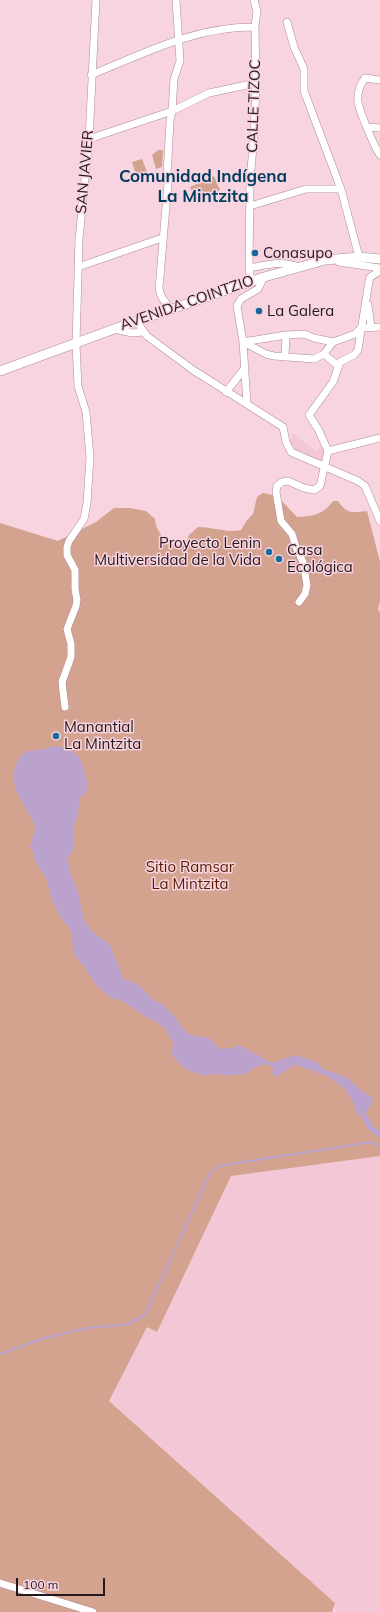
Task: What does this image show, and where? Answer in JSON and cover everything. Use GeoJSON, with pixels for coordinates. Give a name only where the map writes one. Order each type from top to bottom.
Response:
{"type":"FeatureCollection","features":[{"type":"Feature","properties":{"kind":"main road","name":"AVENIDA COINTZIO"},"geometry":{"type":"LineString","coordinates":[[0,371],[136,321],[264,277],[325,260],[359,257],[380,259]]}},
{"type":"Feature","properties":{"kind":"street","name":"SAN JAVIER"},"geometry":{"type":"LineString","coordinates":[[65,708],[62,682],[71,657],[71,644],[67,629],[77,600],[75,589],[75,570],[67,555],[69,541],[84,519],[87,503],[90,457],[86,412],[78,386],[76,344],[79,239],[89,139],[91,75],[96,0]]}},
{"type":"Feature","properties":{"kind":"street"},"geometry":{"type":"LineString","coordinates":[[170,309],[160,296],[159,288],[162,238],[168,183],[167,175],[170,121],[174,79],[180,61],[176,0]]}},
{"type":"Feature","properties":{"kind":"street","name":"CALLE TIZOC"},"geometry":{"type":"LineString","coordinates":[[251,281],[249,268],[250,179],[254,137],[256,83],[255,26],[257,11],[254,0]]}},
{"type":"Feature","properties":{"kind":"street"},"geometry":{"type":"LineString","coordinates":[[287,22],[294,47],[304,69],[304,91],[341,189],[359,257]]}},
{"type":"Feature","properties":{"kind":"street"},"geometry":{"type":"LineString","coordinates":[[91,75],[155,48],[202,32],[235,26],[255,26]]}},
{"type":"Feature","properties":{"kind":"street"},"geometry":{"type":"LineString","coordinates":[[380,80],[365,78],[360,85],[358,102],[375,148],[380,155]]}},
{"type":"Feature","properties":{"kind":"street"},"geometry":{"type":"LineString","coordinates":[[89,139],[172,110],[209,93],[256,83]]}},
{"type":"Feature","properties":{"kind":"street"},"geometry":{"type":"LineString","coordinates":[[367,127],[380,128]]}},
{"type":"Feature","properties":{"kind":"street"},"geometry":{"type":"LineString","coordinates":[[250,206],[306,189],[341,189]]}},
{"type":"Feature","properties":{"kind":"street"},"geometry":{"type":"LineString","coordinates":[[78,266],[162,238]]}},
{"type":"Feature","properties":{"kind":"street"},"geometry":{"type":"LineString","coordinates":[[325,260],[380,268]]}},
{"type":"Feature","properties":{"kind":"street"},"geometry":{"type":"LineString","coordinates":[[249,268],[280,263],[290,263],[299,267]]}},
{"type":"Feature","properties":{"kind":"street"},"geometry":{"type":"LineString","coordinates":[[299,602],[305,594],[307,585],[303,562],[292,534],[282,521],[276,492],[277,486],[282,482],[288,481],[304,488],[314,490],[320,486],[328,451],[309,415],[333,382],[340,362],[354,355],[358,350],[370,277],[380,271]]}},
{"type":"Feature","properties":{"kind":"street"},"geometry":{"type":"LineString","coordinates":[[247,404],[243,342],[237,306],[241,299],[258,289],[264,277]]}},
{"type":"Feature","properties":{"kind":"street"},"geometry":{"type":"LineString","coordinates":[[367,299],[371,327]]}},
{"type":"Feature","properties":{"kind":"street"},"geometry":{"type":"LineString","coordinates":[[136,321],[143,332],[193,370],[283,427],[286,442],[291,452],[358,481],[365,486],[380,521]]}},
{"type":"Feature","properties":{"kind":"street"},"geometry":{"type":"LineString","coordinates":[[243,342],[286,335],[304,334],[332,342],[355,334],[361,328],[380,327]]}},
{"type":"Feature","properties":{"kind":"street"},"geometry":{"type":"LineString","coordinates":[[114,329],[132,333],[143,332]]}},
{"type":"Feature","properties":{"kind":"street"},"geometry":{"type":"LineString","coordinates":[[285,357],[286,335]]}},
{"type":"Feature","properties":{"kind":"street"},"geometry":{"type":"LineString","coordinates":[[243,342],[266,354],[314,359],[324,354],[332,342]]}},
{"type":"Feature","properties":{"kind":"street"},"geometry":{"type":"LineString","coordinates":[[324,354],[338,366]]}},
{"type":"Feature","properties":{"kind":"street"},"geometry":{"type":"LineString","coordinates":[[226,392],[245,368]]}},
{"type":"Feature","properties":{"kind":"street"},"geometry":{"type":"LineString","coordinates":[[328,451],[380,438]]}},
{"type":"Feature","properties":{"kind":"street"},"geometry":{"type":"LineString","coordinates":[[0,1583],[93,1612]]}},
{"type":"Feature","properties":{"kind":"shaded area"},"geometry":{"type":"Polygon","coordinates":[[[292,433],[316,451],[319,447],[325,451],[319,464],[302,452],[300,455],[293,450],[295,447],[288,443],[293,436],[291,435],[292,433]]]}},
{"type":"Feature","properties":{"kind":"shaded area","name":"Manantial La Mintzita"},"geometry":{"type":"Polygon","coordinates":[[[54,746],[73,751],[78,756],[87,779],[87,789],[80,798],[74,826],[74,849],[67,859],[71,876],[78,892],[84,920],[93,932],[110,945],[124,980],[129,980],[140,986],[152,999],[162,1004],[186,1032],[194,1036],[209,1038],[220,1049],[233,1048],[239,1045],[272,1063],[295,1055],[315,1061],[323,1069],[347,1077],[368,1096],[371,1096],[373,1102],[370,1108],[363,1114],[358,1116],[352,1100],[345,1089],[324,1074],[320,1075],[313,1069],[311,1071],[297,1065],[275,1077],[272,1072],[274,1068],[267,1064],[253,1068],[252,1071],[240,1075],[235,1074],[228,1076],[222,1074],[203,1075],[187,1070],[176,1060],[171,1052],[173,1042],[166,1029],[124,1002],[118,999],[112,999],[97,986],[73,953],[72,935],[70,929],[60,916],[52,900],[46,878],[34,859],[34,853],[30,847],[36,827],[16,791],[13,778],[19,758],[27,751],[40,750],[54,746]]]}},
{"type":"Feature","properties":{"kind":"shaded area"},"geometry":{"type":"Polygon","coordinates":[[[380,1152],[380,1612],[339,1612],[334,1608],[335,1603],[109,1401],[147,1326],[219,1175],[380,1152]]]}},
{"type":"Feature","properties":{"kind":"green space"},"geometry":{"type":"Polygon","coordinates":[[[158,150],[163,150],[162,167],[156,169],[152,155],[158,150]]]}},
{"type":"Feature","properties":{"kind":"green space"},"geometry":{"type":"Polygon","coordinates":[[[142,159],[148,174],[137,177],[132,162],[142,159]]]}},
{"type":"Feature","properties":{"kind":"green space"},"geometry":{"type":"Polygon","coordinates":[[[214,176],[220,190],[196,201],[190,187],[214,176]]]}},
{"type":"Feature","properties":{"kind":"green space","name":"Sitio Ramsar La Mintzita"},"geometry":{"type":"Polygon","coordinates":[[[263,493],[277,496],[297,517],[317,514],[329,506],[333,501],[338,501],[350,512],[367,511],[380,562],[380,601],[378,610],[380,612],[380,1156],[231,1176],[157,1332],[147,1327],[109,1401],[335,1603],[332,1612],[0,1612],[0,523],[58,541],[96,522],[114,508],[130,508],[146,511],[155,519],[156,526],[166,544],[185,545],[189,535],[198,527],[230,531],[241,530],[253,514],[257,497],[263,493]]]}},
{"type":"Feature","properties":{"kind":"waterway"},"geometry":{"type":"LineString","coordinates":[[363,1114],[371,1128],[380,1135]]}},
{"type":"Feature","properties":{"kind":"waterway"},"geometry":{"type":"LineString","coordinates":[[0,1354],[44,1338],[87,1328],[128,1324],[145,1315],[209,1175],[218,1166],[371,1142],[379,1145],[380,1143]]}},
{"type":"Feature","properties":{"kind":"place","name":"Conasupo"},"geometry":{"type":"Point","coordinates":[255,253]}},
{"type":"Feature","properties":{"kind":"place","name":"La Galera"},"geometry":{"type":"Point","coordinates":[259,311]}},
{"type":"Feature","properties":{"kind":"place","name":"Proyecto Lenin Multiversidad de la Vida"},"geometry":{"type":"Point","coordinates":[269,552]}},
{"type":"Feature","properties":{"kind":"place","name":"Casa Ecológica"},"geometry":{"type":"Point","coordinates":[279,559]}},
{"type":"Feature","properties":{"kind":"place","name":"Manantial La Mintzita"},"geometry":{"type":"Point","coordinates":[56,736]}},
{"type":"Feature","properties":{"kind":"district","name":"Comunidad Indígena La Mintzita"},"geometry":{"type":"Point","coordinates":[203,187]}}]}
